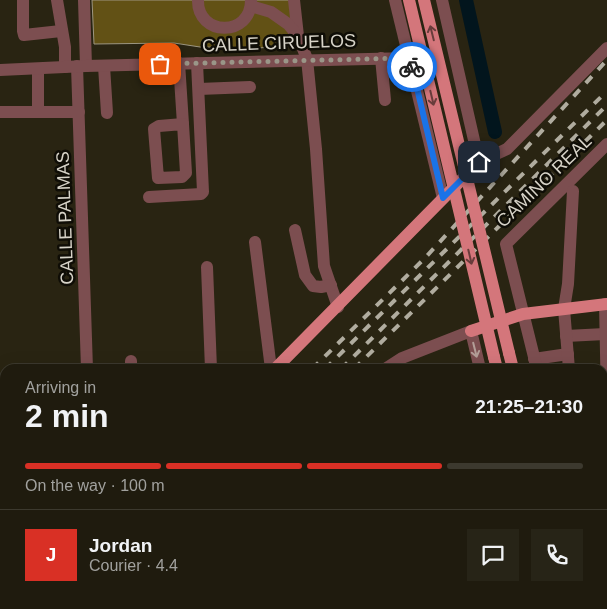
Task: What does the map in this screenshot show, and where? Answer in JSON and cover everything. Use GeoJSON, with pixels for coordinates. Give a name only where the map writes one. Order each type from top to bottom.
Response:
{"type":"FeatureCollection","features":[{"type":"Feature","properties":{"kind":"main road"},"geometry":{"type":"LineString","coordinates":[[409,0],[496,363]]}},
{"type":"Feature","properties":{"kind":"main road"},"geometry":{"type":"LineString","coordinates":[[424,0],[512,364]]}},
{"type":"Feature","properties":{"kind":"main road"},"geometry":{"type":"LineString","coordinates":[[280,364],[479,162]]}},
{"type":"Feature","properties":{"kind":"main road"},"geometry":{"type":"LineString","coordinates":[[471,331],[523,314],[606,304]]}},
{"type":"Feature","properties":{"kind":"street"},"geometry":{"type":"LineString","coordinates":[[23,0],[24,35],[61,31]]}},
{"type":"Feature","properties":{"kind":"street"},"geometry":{"type":"LineString","coordinates":[[57,0],[65,47],[76,66]]}},
{"type":"Feature","properties":{"kind":"street"},"geometry":{"type":"LineString","coordinates":[[76,66],[84,0]]}},
{"type":"Feature","properties":{"kind":"street"},"geometry":{"type":"LineString","coordinates":[[198,0],[200,12],[204,19],[219,28],[236,26],[243,21],[248,14],[251,3],[271,12],[288,24],[298,36]]}},
{"type":"Feature","properties":{"kind":"street"},"geometry":{"type":"LineString","coordinates":[[294,0],[298,36],[307,60],[316,150],[324,266],[338,307]]}},
{"type":"Feature","properties":{"kind":"street"},"geometry":{"type":"LineString","coordinates":[[395,0],[443,198]]}},
{"type":"Feature","properties":{"kind":"street"},"geometry":{"type":"LineString","coordinates":[[442,0],[479,162],[507,149],[607,48]]}},
{"type":"Feature","properties":{"kind":"street"},"geometry":{"type":"LineString","coordinates":[[380,58],[385,100]]}},
{"type":"Feature","properties":{"kind":"street","name":"CALLE CIRUELOS"},"geometry":{"type":"LineString","coordinates":[[0,70],[76,66],[410,58]]}},
{"type":"Feature","properties":{"kind":"street"},"geometry":{"type":"LineString","coordinates":[[179,63],[183,124],[186,173],[182,178],[158,178],[154,129],[159,126],[183,124]]}},
{"type":"Feature","properties":{"kind":"street"},"geometry":{"type":"LineString","coordinates":[[149,197],[202,194],[197,63]]}},
{"type":"Feature","properties":{"kind":"street","name":"CALLE PALMAS"},"geometry":{"type":"LineString","coordinates":[[76,66],[87,364]]}},
{"type":"Feature","properties":{"kind":"street"},"geometry":{"type":"LineString","coordinates":[[104,66],[107,113]]}},
{"type":"Feature","properties":{"kind":"street"},"geometry":{"type":"LineString","coordinates":[[38,69],[38,112]]}},
{"type":"Feature","properties":{"kind":"street"},"geometry":{"type":"LineString","coordinates":[[199,88],[250,87]]}},
{"type":"Feature","properties":{"kind":"street"},"geometry":{"type":"LineString","coordinates":[[0,112],[79,112]]}},
{"type":"Feature","properties":{"kind":"street","name":"CAMINO REAL"},"geometry":{"type":"LineString","coordinates":[[523,314],[506,244],[607,144]]}},
{"type":"Feature","properties":{"kind":"street"},"geometry":{"type":"LineString","coordinates":[[569,364],[564,309],[568,284],[574,190]]}},
{"type":"Feature","properties":{"kind":"street"},"geometry":{"type":"LineString","coordinates":[[295,230],[304,275],[313,286],[331,285]]}},
{"type":"Feature","properties":{"kind":"street"},"geometry":{"type":"LineString","coordinates":[[255,242],[270,364]]}},
{"type":"Feature","properties":{"kind":"street"},"geometry":{"type":"LineString","coordinates":[[207,267],[211,364]]}},
{"type":"Feature","properties":{"kind":"street"},"geometry":{"type":"LineString","coordinates":[[606,304],[606,364]]}},
{"type":"Feature","properties":{"kind":"street"},"geometry":{"type":"LineString","coordinates":[[523,314],[536,364],[568,354]]}},
{"type":"Feature","properties":{"kind":"street"},"geometry":{"type":"LineString","coordinates":[[393,364],[402,358],[471,331],[479,364]]}},
{"type":"Feature","properties":{"kind":"street"},"geometry":{"type":"LineString","coordinates":[[566,336],[605,334]]}},
{"type":"Feature","properties":{"kind":"building"},"geometry":{"type":"Polygon","coordinates":[[[92,0],[294,0],[301,45],[258,48],[200,47],[174,43],[94,44],[92,0]]]}},
{"type":"Feature","properties":{"kind":"waterway"},"geometry":{"type":"LineString","coordinates":[[466,0],[495,132]]}},
{"type":"Feature","properties":{"kind":"railway"},"geometry":{"type":"LineString","coordinates":[[317,364],[425,258],[607,60]]}},
{"type":"Feature","properties":{"kind":"railway"},"geometry":{"type":"LineString","coordinates":[[330,364],[607,91]]}},
{"type":"Feature","properties":{"kind":"railway"},"geometry":{"type":"LineString","coordinates":[[346,364],[607,105]]}},
{"type":"Feature","properties":{"kind":"railway"},"geometry":{"type":"LineString","coordinates":[[359,364],[607,120]]}},
{"type":"Feature","properties":{"kind":"way so far"},"geometry":{"type":"LineString","coordinates":[[160,64],[410,58],[412,67]]}},
{"type":"Feature","properties":{"kind":"route"},"geometry":{"type":"LineString","coordinates":[[412,67],[443,198],[479,162]]}}]}
